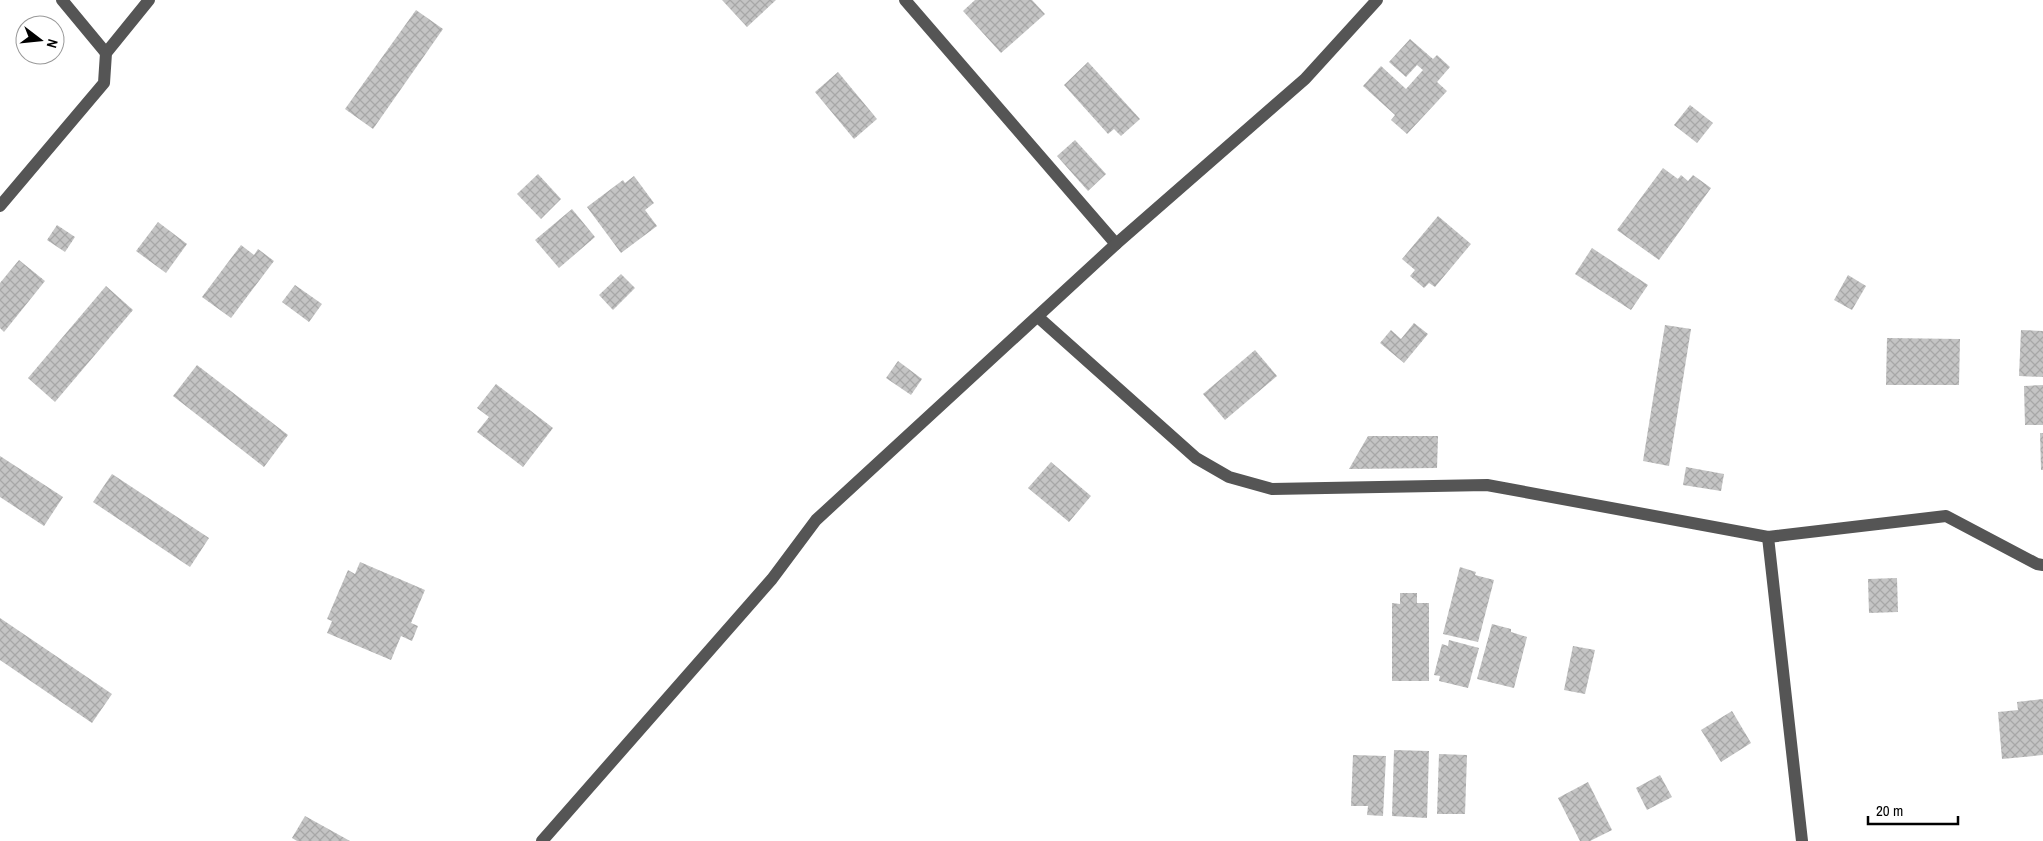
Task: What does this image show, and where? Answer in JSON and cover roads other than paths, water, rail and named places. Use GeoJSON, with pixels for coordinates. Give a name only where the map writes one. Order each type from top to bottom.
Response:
{"type":"FeatureCollection","features":[{"type":"Feature","properties":{"kind":"street"},"geometry":{"type":"LineString","coordinates":[[62,0],[106,53]]}},
{"type":"Feature","properties":{"kind":"street"},"geometry":{"type":"LineString","coordinates":[[0,206],[104,83],[106,53],[149,0]]}},
{"type":"Feature","properties":{"kind":"street"},"geometry":{"type":"LineString","coordinates":[[905,0],[1116,244]]}},
{"type":"Feature","properties":{"kind":"street"},"geometry":{"type":"LineString","coordinates":[[542,841],[772,579],[816,520],[1116,244],[1305,79],[1377,0]]}},
{"type":"Feature","properties":{"kind":"street"},"geometry":{"type":"LineString","coordinates":[[1038,317],[1196,458],[1229,477],[1272,489],[1487,485],[1768,537],[1946,516],[2037,564],[2043,565]]}},
{"type":"Feature","properties":{"kind":"street"},"geometry":{"type":"LineString","coordinates":[[1768,537],[1802,841]]}}]}
